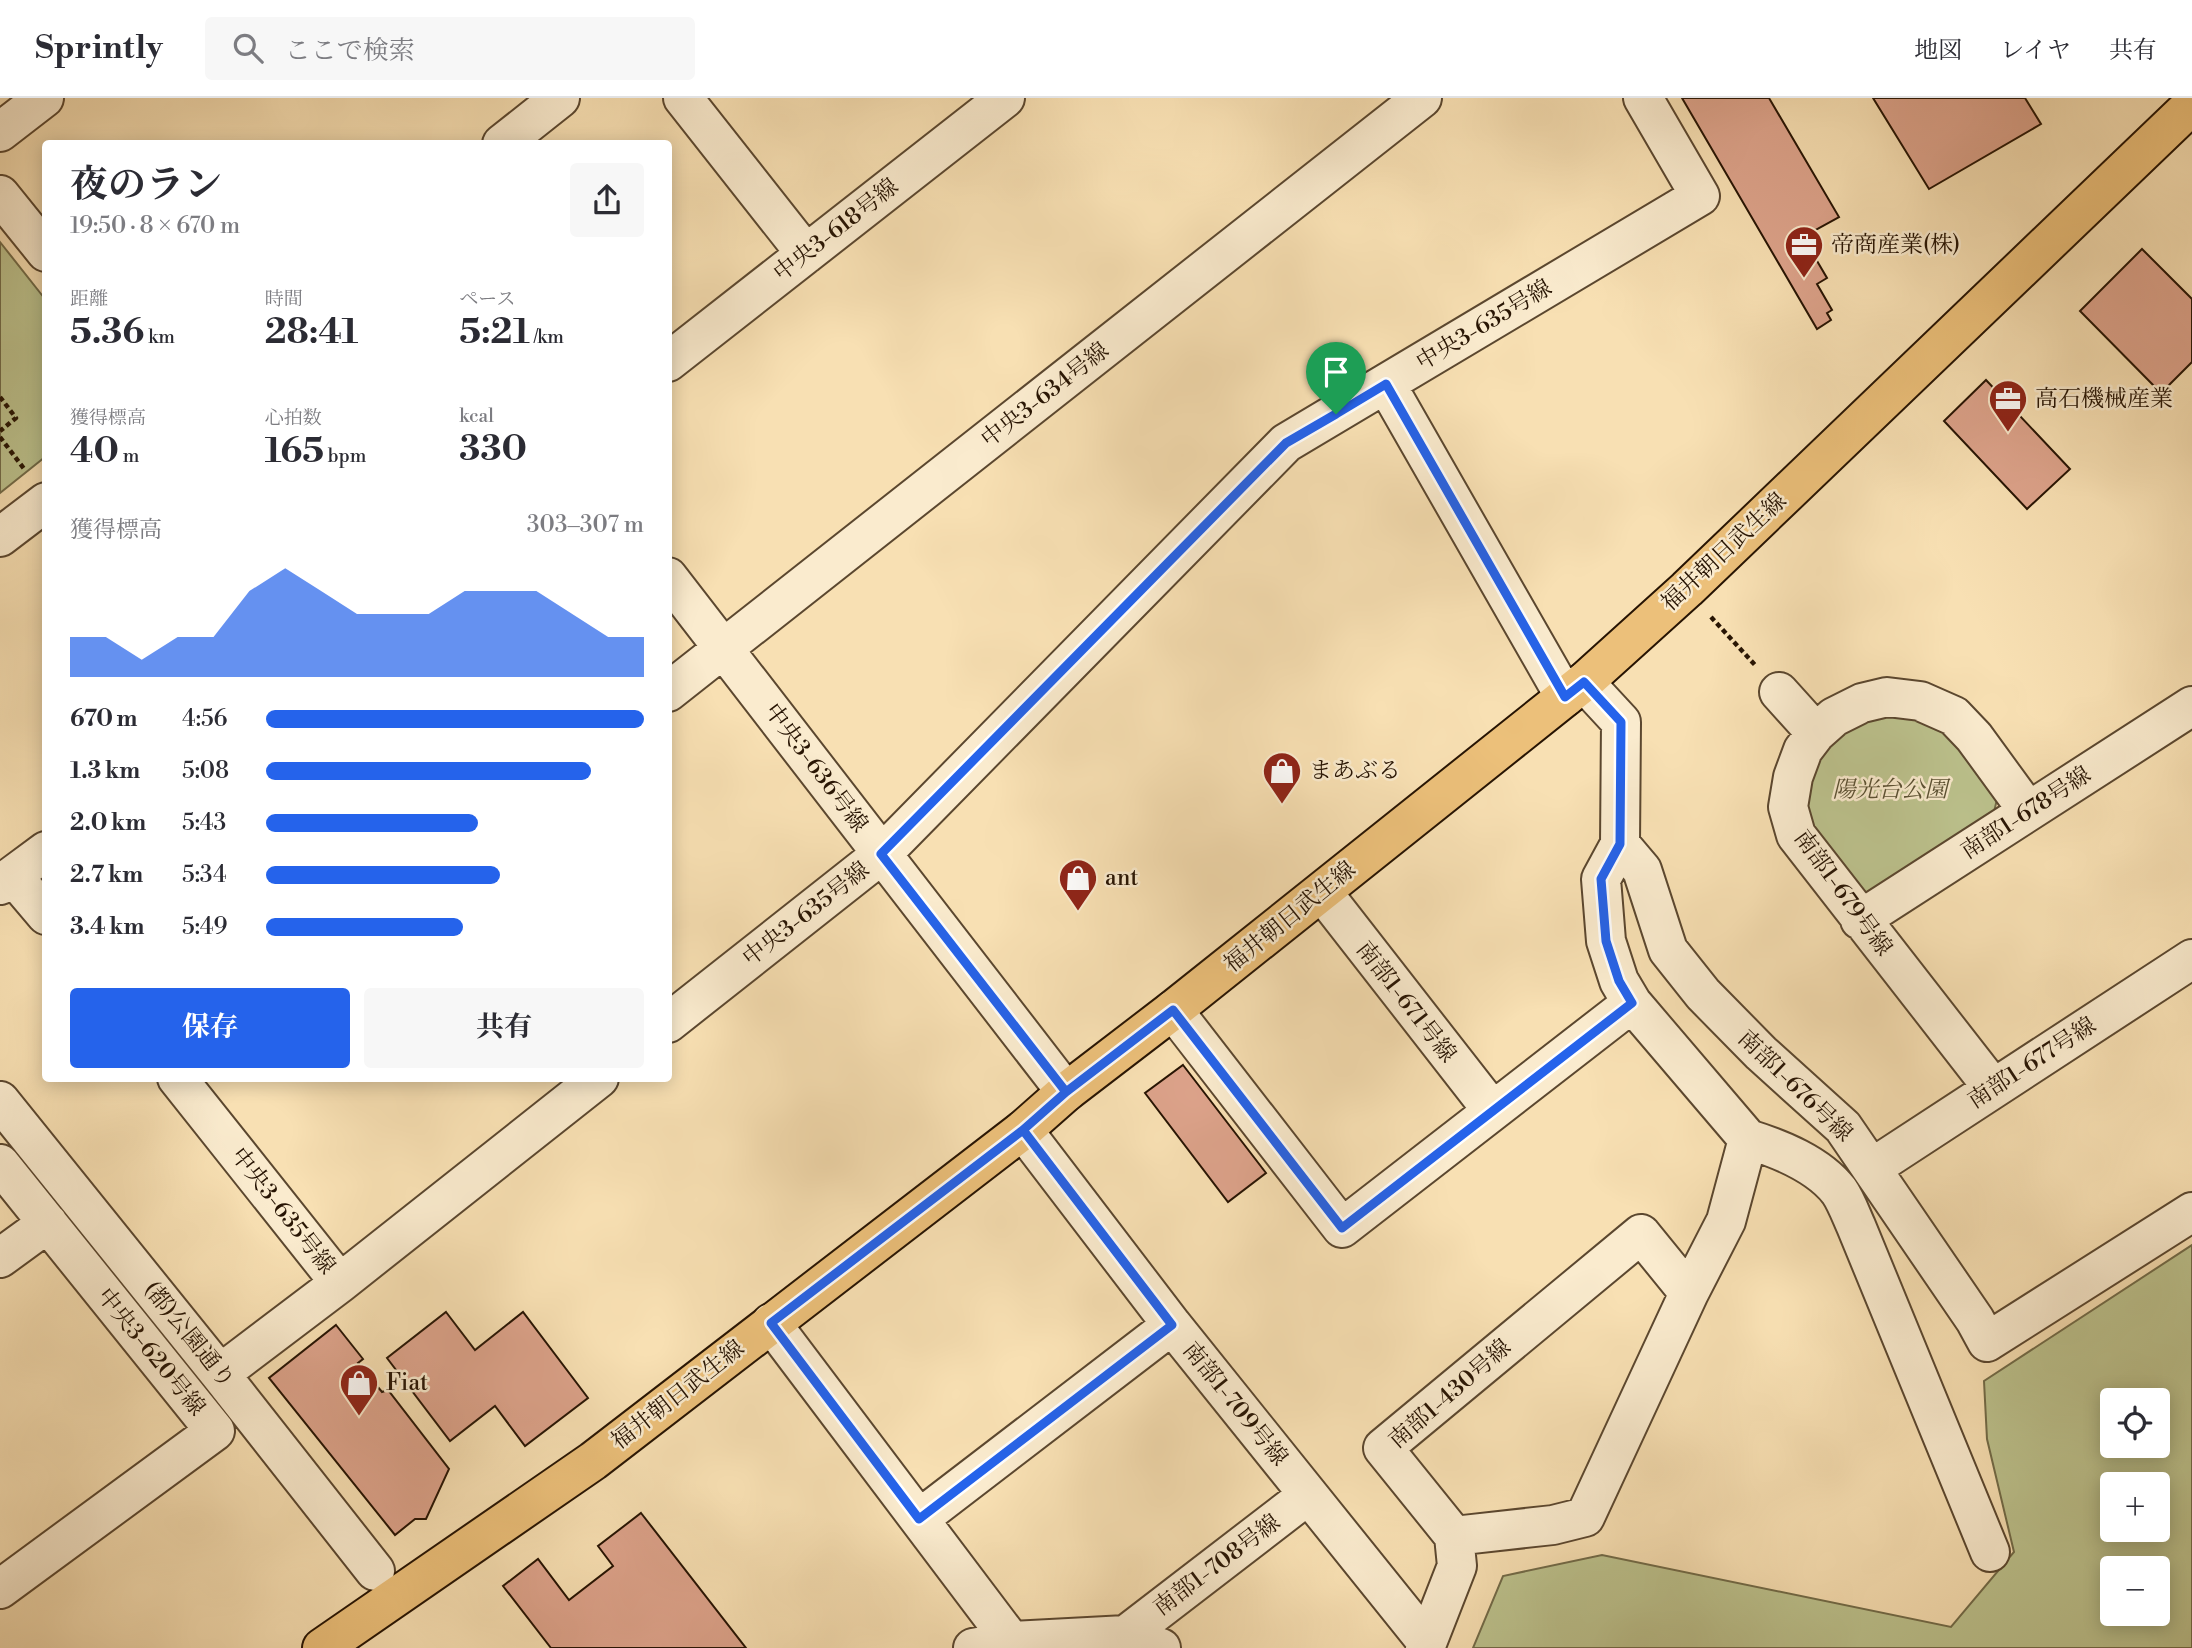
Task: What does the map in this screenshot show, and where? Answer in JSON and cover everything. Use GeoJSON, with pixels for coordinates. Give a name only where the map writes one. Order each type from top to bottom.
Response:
{"type":"FeatureCollection","features":[{"type":"Feature","properties":{"kind":"main road","name":"福井朝日武生線"},"geometry":{"type":"LineString","coordinates":[[322,1648],[593,1461],[1023,1130],[1066,1092],[1574,690],[1697,579],[2192,105]]}},
{"type":"Feature","properties":{"kind":"street"},"geometry":{"type":"LineString","coordinates":[[0,132],[44,98]]}},
{"type":"Feature","properties":{"kind":"street"},"geometry":{"type":"LineString","coordinates":[[507,140],[560,98]]}},
{"type":"Feature","properties":{"kind":"street"},"geometry":{"type":"LineString","coordinates":[[683,98],[806,254]]}},
{"type":"Feature","properties":{"kind":"street","name":"中央3-618号線"},"geometry":{"type":"LineString","coordinates":[[672,359],[1004,98]]}},
{"type":"Feature","properties":{"kind":"street","name":"中央3-635号線"},"geometry":{"type":"LineString","coordinates":[[672,1020],[881,854],[1286,443],[1700,196],[1643,98]]}},
{"type":"Feature","properties":{"kind":"street","name":"中央3-634号線"},"geometry":{"type":"LineString","coordinates":[[672,689],[1413,101]]}},
{"type":"Feature","properties":{"kind":"street"},"geometry":{"type":"LineString","coordinates":[[0,195],[42,247]]}},
{"type":"Feature","properties":{"kind":"street"},"geometry":{"type":"LineString","coordinates":[[1386,384],[1574,690],[1621,722],[1620,844],[1601,879],[1606,941],[1619,981],[1632,1003],[1748,1139],[1778,1149],[1822,1174],[1839,1192],[1856,1226],[1990,1552]]}},
{"type":"Feature","properties":{"kind":"street"},"geometry":{"type":"LineString","coordinates":[[0,537],[39,491]]}},
{"type":"Feature","properties":{"kind":"street","name":"中央3-636号線"},"geometry":{"type":"LineString","coordinates":[[672,582],[1066,1092]]}},
{"type":"Feature","properties":{"kind":"street"},"geometry":{"type":"LineString","coordinates":[[1779,692],[1816,733]]}},
{"type":"Feature","properties":{"kind":"street","name":"南部1-679号線"},"geometry":{"type":"LineString","coordinates":[[1993,1088],[1796,835],[1788,807],[1793,777],[1803,750],[1816,733],[1834,717],[1887,696],[1920,701],[1954,716],[1974,737],[2028,811]]}},
{"type":"Feature","properties":{"kind":"street","name":"南部1-678号線"},"geometry":{"type":"LineString","coordinates":[[1860,919],[2192,706]]}},
{"type":"Feature","properties":{"kind":"street","name":"南部1-676号線"},"geometry":{"type":"LineString","coordinates":[[1620,844],[1642,870],[1668,950],[1703,993],[1761,1053],[1843,1127],[1975,1320],[1987,1342],[2192,1212]]}},
{"type":"Feature","properties":{"kind":"street"},"geometry":{"type":"LineString","coordinates":[[42,854],[7,881],[42,912]]}},
{"type":"Feature","properties":{"kind":"street","name":"南部1-671号線"},"geometry":{"type":"LineString","coordinates":[[1322,892],[1492,1110]]}},
{"type":"Feature","properties":{"kind":"street","name":"南部1-677号線"},"geometry":{"type":"LineString","coordinates":[[1872,1168],[2192,959]]}},
{"type":"Feature","properties":{"kind":"street"},"geometry":{"type":"LineString","coordinates":[[1173,1010],[1342,1228],[1632,1003]]}},
{"type":"Feature","properties":{"kind":"street","name":"中央3-635号線"},"geometry":{"type":"LineString","coordinates":[[181,1082],[340,1283],[594,1082]]}},
{"type":"Feature","properties":{"kind":"street","name":"(都)公園通り"},"geometry":{"type":"LineString","coordinates":[[0,1101],[375,1571]]}},
{"type":"Feature","properties":{"kind":"street","name":"南部1-709号線"},"geometry":{"type":"LineString","coordinates":[[1023,1130],[1172,1325],[1426,1645]]}},
{"type":"Feature","properties":{"kind":"street"},"geometry":{"type":"LineString","coordinates":[[1426,1645],[1457,1566],[1454,1536],[1553,1525],[1585,1517],[1689,1293],[1726,1221],[1748,1139]]}},
{"type":"Feature","properties":{"kind":"street","name":"中央3-620号線"},"geometry":{"type":"LineString","coordinates":[[0,1164],[215,1432],[0,1589]]}},
{"type":"Feature","properties":{"kind":"street"},"geometry":{"type":"LineString","coordinates":[[0,1258],[48,1223]]}},
{"type":"Feature","properties":{"kind":"street","name":"南部1-430号線"},"geometry":{"type":"LineString","coordinates":[[1454,1536],[1383,1448],[1641,1234],[1689,1293]]}},
{"type":"Feature","properties":{"kind":"street"},"geometry":{"type":"LineString","coordinates":[[220,1374],[340,1283]]}},
{"type":"Feature","properties":{"kind":"street"},"geometry":{"type":"LineString","coordinates":[[771,1323],[1011,1641]]}},
{"type":"Feature","properties":{"kind":"street"},"geometry":{"type":"LineString","coordinates":[[919,1519],[1172,1325]]}},
{"type":"Feature","properties":{"kind":"street","name":"南部1-708号線"},"geometry":{"type":"LineString","coordinates":[[1126,1635],[1308,1495]]}},
{"type":"Feature","properties":{"kind":"street"},"geometry":{"type":"LineString","coordinates":[[973,1648],[1011,1641],[1126,1635],[1161,1648]]}},
{"type":"Feature","properties":{"kind":"path"},"geometry":{"type":"LineString","coordinates":[[0,397],[16,418],[0,430]]}},
{"type":"Feature","properties":{"kind":"path"},"geometry":{"type":"LineString","coordinates":[[0,437],[39,491]]}},
{"type":"Feature","properties":{"kind":"path"},"geometry":{"type":"LineString","coordinates":[[1708,614],[1779,692]]}},
{"type":"Feature","properties":{"kind":"green space"},"geometry":{"type":"Polygon","coordinates":[[[0,242],[42,295],[42,459],[0,493],[0,242]]]}},
{"type":"Feature","properties":{"kind":"green space","name":"陽光台公園"},"geometry":{"type":"Polygon","coordinates":[[[1891,712],[1946,729],[1998,795],[1994,812],[1868,893],[1852,889],[1809,829],[1804,805],[1815,758],[1844,728],[1891,712]]]}},
{"type":"Feature","properties":{"kind":"green space"},"geometry":{"type":"Polygon","coordinates":[[[2192,1245],[2192,1648],[1473,1648],[1503,1576],[1602,1555],[1951,1627],[2014,1552],[1987,1439],[1984,1381],[2192,1245]]]}},
{"type":"Feature","properties":{"kind":"building"},"geometry":{"type":"Polygon","coordinates":[[[1682,98],[1769,98],[1839,217],[1803,237],[1827,278],[1817,284],[1832,310],[1827,313],[1831,320],[1817,329],[1682,98]]]}},
{"type":"Feature","properties":{"kind":"building"},"geometry":{"type":"Polygon","coordinates":[[[1873,98],[2025,98],[2041,124],[1929,189],[1873,98]]]}},
{"type":"Feature","properties":{"kind":"building"},"geometry":{"type":"Polygon","coordinates":[[[2142,249],[2192,299],[2192,362],[2161,393],[2080,311],[2142,249]]]}},
{"type":"Feature","properties":{"kind":"building"},"geometry":{"type":"Polygon","coordinates":[[[1986,380],[2070,469],[2027,509],[1944,421],[1986,380]]]}},
{"type":"Feature","properties":{"kind":"building"},"geometry":{"type":"Polygon","coordinates":[[[1183,1065],[1266,1173],[1228,1202],[1145,1093],[1183,1065]]]}},
{"type":"Feature","properties":{"kind":"building"},"geometry":{"type":"Polygon","coordinates":[[[446,1312],[475,1350],[523,1312],[588,1398],[525,1446],[495,1406],[450,1441],[387,1358],[446,1312]]]}},
{"type":"Feature","properties":{"kind":"building"},"geometry":{"type":"Polygon","coordinates":[[[336,1325],[363,1359],[358,1363],[382,1392],[388,1390],[449,1469],[426,1519],[415,1519],[395,1535],[269,1378],[336,1325]]]}},
{"type":"Feature","properties":{"kind":"building"},"geometry":{"type":"Polygon","coordinates":[[[641,1513],[746,1648],[551,1648],[503,1586],[538,1559],[569,1600],[613,1566],[598,1546],[641,1513]]]}},
{"type":"Feature","properties":{"kind":"place","name":"帝商産業(株)"},"geometry":{"type":"Point","coordinates":[1804,279]}},
{"type":"Feature","properties":{"kind":"place","name":"高石機械産業"},"geometry":{"type":"Point","coordinates":[2008,433]}},
{"type":"Feature","properties":{"kind":"place","name":"まあぶる"},"geometry":{"type":"Point","coordinates":[1282,805]}},
{"type":"Feature","properties":{"kind":"place","name":"ant"},"geometry":{"type":"Point","coordinates":[1078,912]}},
{"type":"Feature","properties":{"kind":"place","name":"Fiat"},"geometry":{"type":"Point","coordinates":[359,1417]}},
{"type":"Feature","properties":{"kind":"route"},"geometry":{"type":"LineString","coordinates":[[1336,414],[1286,443],[881,854],[1066,1092],[1023,1130],[771,1323],[919,1519],[1172,1325],[1023,1130],[1066,1092],[1173,1010],[1342,1228],[1632,1003],[1619,981],[1606,941],[1601,879],[1620,844],[1621,722],[1584,682],[1565,697],[1386,384],[1336,414]]}}]}
